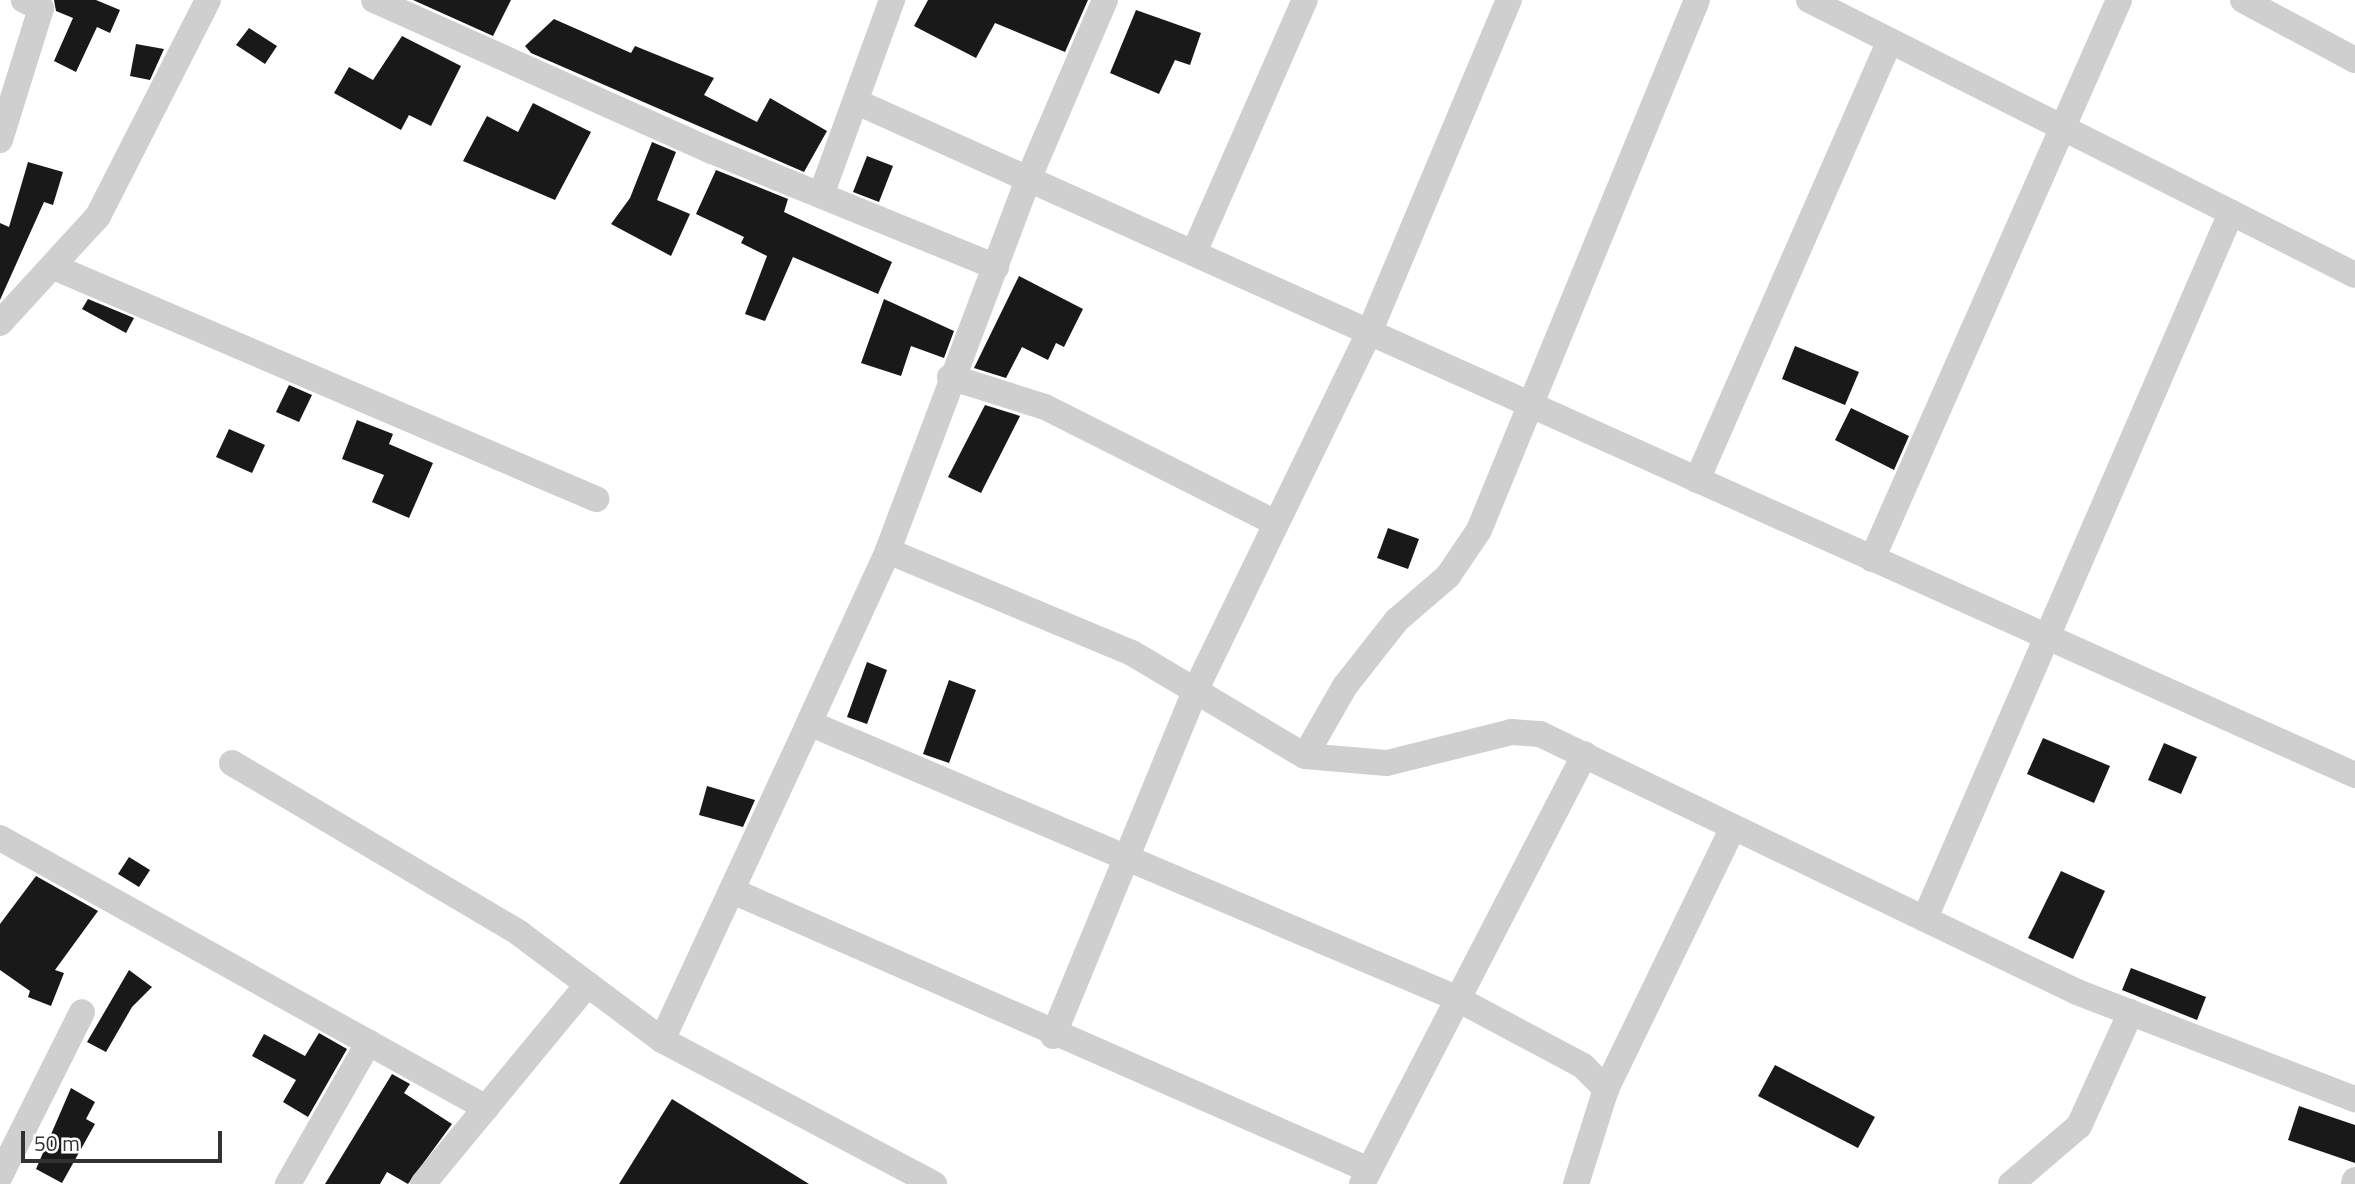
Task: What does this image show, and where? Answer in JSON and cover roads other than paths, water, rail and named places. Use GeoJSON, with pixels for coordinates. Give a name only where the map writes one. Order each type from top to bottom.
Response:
{"type":"FeatureCollection","features":[{"type":"Feature","properties":{"kind":"street"},"geometry":{"type":"LineString","coordinates":[[0,140],[41,8],[24,0]]}},
{"type":"Feature","properties":{"kind":"street"},"geometry":{"type":"LineString","coordinates":[[0,323],[99,216],[208,0]]}},
{"type":"Feature","properties":{"kind":"street"},"geometry":{"type":"LineString","coordinates":[[374,0],[821,195],[996,267]]}},
{"type":"Feature","properties":{"kind":"street"},"geometry":{"type":"LineString","coordinates":[[821,195],[859,103],[892,0]]}},
{"type":"Feature","properties":{"kind":"street"},"geometry":{"type":"LineString","coordinates":[[662,1040],[735,892],[888,551],[950,377],[996,267],[1029,177],[1105,0]]}},
{"type":"Feature","properties":{"kind":"street"},"geometry":{"type":"LineString","coordinates":[[1195,250],[1305,0]]}},
{"type":"Feature","properties":{"kind":"street"},"geometry":{"type":"LineString","coordinates":[[1052,1036],[1129,859],[1196,689],[1371,328],[1509,0]]}},
{"type":"Feature","properties":{"kind":"street"},"geometry":{"type":"LineString","coordinates":[[1305,755],[1345,686],[1397,620],[1448,576],[1479,530],[1534,408],[1697,0]]}},
{"type":"Feature","properties":{"kind":"street"},"geometry":{"type":"LineString","coordinates":[[1810,0],[1889,43],[2355,275]]}},
{"type":"Feature","properties":{"kind":"street"},"geometry":{"type":"LineString","coordinates":[[1872,559],[2059,128],[2119,0]]}},
{"type":"Feature","properties":{"kind":"street"},"geometry":{"type":"LineString","coordinates":[[2243,0],[2355,60]]}},
{"type":"Feature","properties":{"kind":"street"},"geometry":{"type":"LineString","coordinates":[[1697,480],[1889,43]]}},
{"type":"Feature","properties":{"kind":"street"},"geometry":{"type":"LineString","coordinates":[[859,103],[1371,328],[1534,408],[2355,775]]}},
{"type":"Feature","properties":{"kind":"street"},"geometry":{"type":"LineString","coordinates":[[1925,918],[2231,213]]}},
{"type":"Feature","properties":{"kind":"street"},"geometry":{"type":"LineString","coordinates":[[54,267],[596,499]]}},
{"type":"Feature","properties":{"kind":"street"},"geometry":{"type":"LineString","coordinates":[[950,377],[1045,407],[1276,523]]}},
{"type":"Feature","properties":{"kind":"street"},"geometry":{"type":"LineString","coordinates":[[888,551],[1132,653],[1305,755],[1387,763],[1511,732],[1540,734],[1925,918],[2131,1012],[2355,1099]]}},
{"type":"Feature","properties":{"kind":"street"},"geometry":{"type":"LineString","coordinates":[[809,723],[1454,997],[1583,1066],[1606,1089]]}},
{"type":"Feature","properties":{"kind":"street"},"geometry":{"type":"LineString","coordinates":[[735,892],[1365,1177],[1454,997],[1585,754]]}},
{"type":"Feature","properties":{"kind":"street"},"geometry":{"type":"LineString","coordinates":[[232,763],[418,870],[588,984],[662,1040],[934,1184]]}},
{"type":"Feature","properties":{"kind":"street"},"geometry":{"type":"LineString","coordinates":[[1576,1184],[1606,1089],[1733,827]]}},
{"type":"Feature","properties":{"kind":"street"},"geometry":{"type":"LineString","coordinates":[[0,838],[486,1108]]}},
{"type":"Feature","properties":{"kind":"street"},"geometry":{"type":"LineString","coordinates":[[423,1184],[588,984]]}},
{"type":"Feature","properties":{"kind":"street"},"geometry":{"type":"LineString","coordinates":[[0,1176],[82,1012]]}},
{"type":"Feature","properties":{"kind":"street"},"geometry":{"type":"LineString","coordinates":[[2011,1184],[2080,1126],[2131,1012]]}},
{"type":"Feature","properties":{"kind":"street"},"geometry":{"type":"LineString","coordinates":[[288,1184],[369,1042]]}}]}
